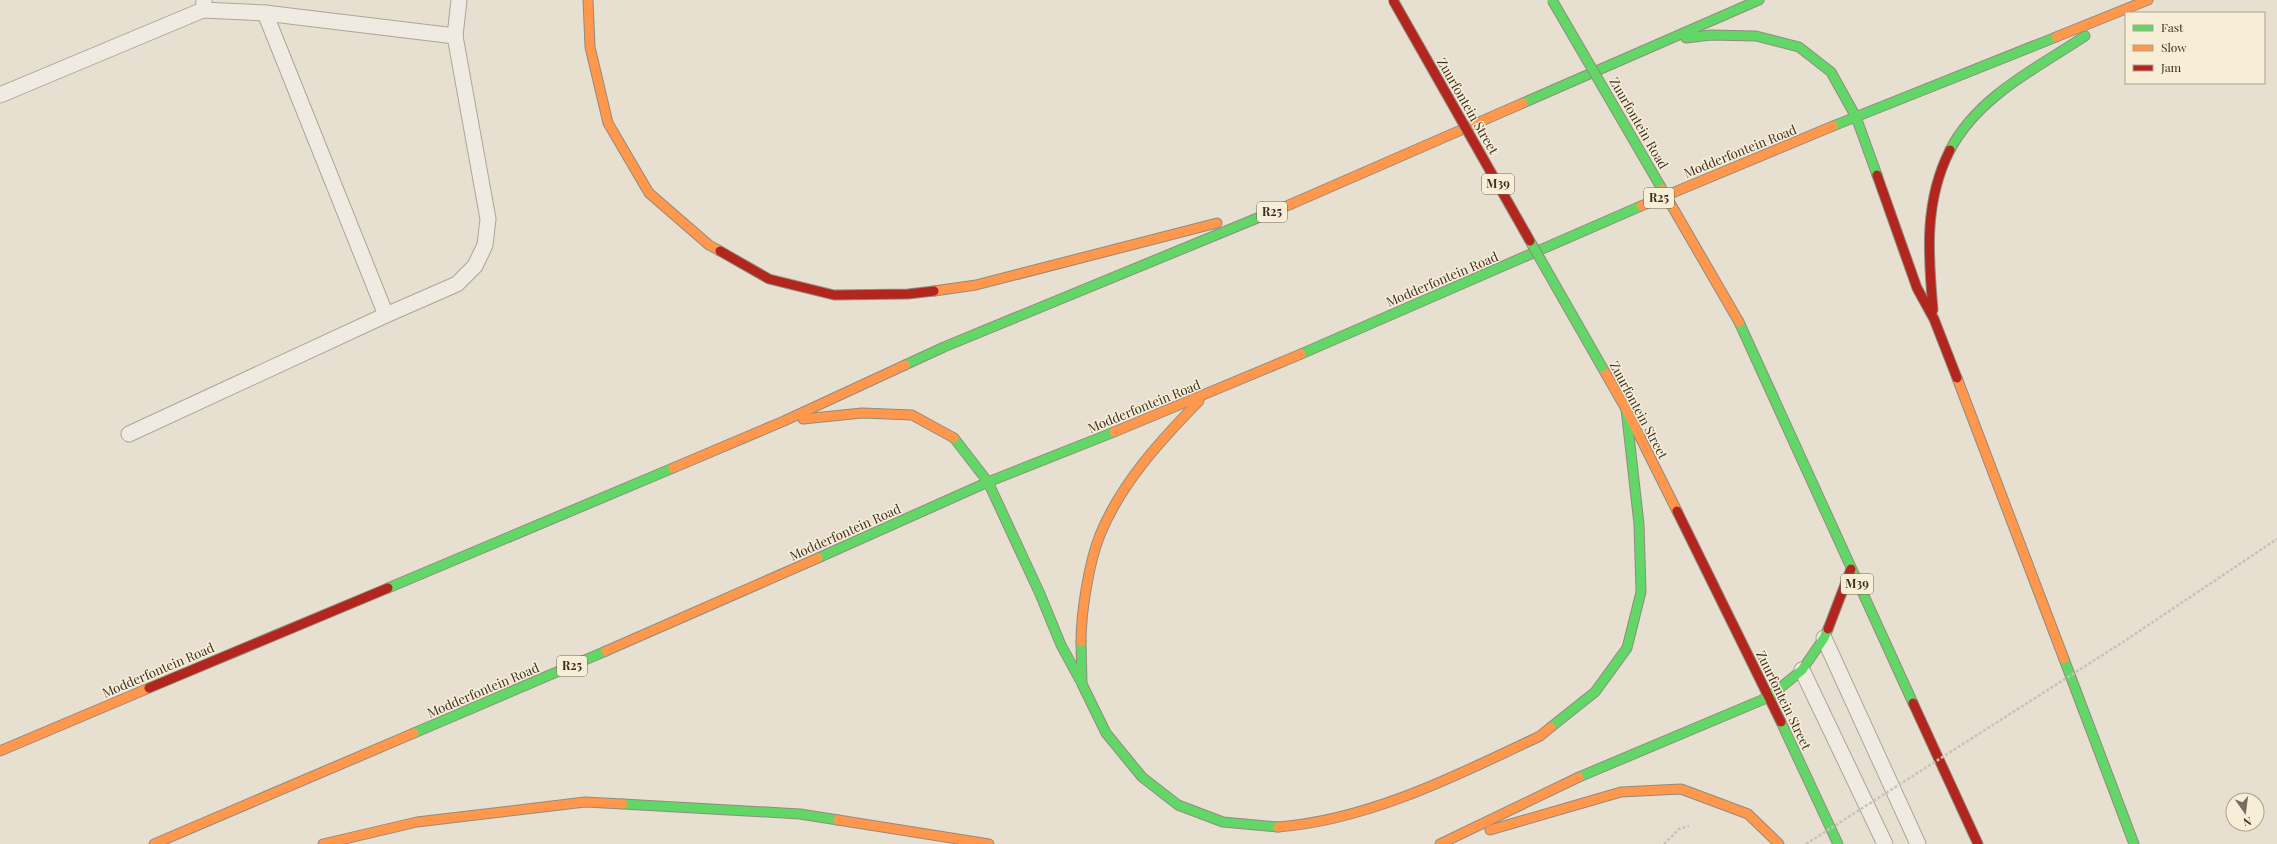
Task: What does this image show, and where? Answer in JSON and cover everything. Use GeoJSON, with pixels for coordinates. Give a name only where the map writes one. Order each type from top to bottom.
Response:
{"type":"FeatureCollection","features":[{"type":"Feature","properties":{"kind":"main road"},"geometry":{"type":"LineString","coordinates":[[588,0],[590,47],[608,123],[649,192],[709,245],[769,279],[834,295],[908,294],[976,285],[1294,203]]}},
{"type":"Feature","properties":{"kind":"main road","name":"Zuurfontein Street"},"geometry":{"type":"LineString","coordinates":[[1393,0],[1626,409],[1769,697],[1838,844]]}},
{"type":"Feature","properties":{"kind":"main road","name":"Zuurfontein Road"},"geometry":{"type":"LineString","coordinates":[[1552,0],[1739,322],[1850,569]]}},
{"type":"Feature","properties":{"kind":"main road","name":"Modderfontein Road"},"geometry":{"type":"LineString","coordinates":[[0,751],[784,422],[944,348],[1294,203],[1659,42],[1759,0]]}},
{"type":"Feature","properties":{"kind":"main road","name":"Modderfontein Road"},"geometry":{"type":"LineString","coordinates":[[154,844],[661,628],[988,482],[1204,396],[1728,168],[2148,0]]}},
{"type":"Feature","properties":{"kind":"main road"},"geometry":{"type":"LineString","coordinates":[[1934,319],[1928,242],[1933,198],[1944,160],[1973,117],[2011,85],[2119,12]]}},
{"type":"Feature","properties":{"kind":"main road"},"geometry":{"type":"LineString","coordinates":[[1659,42],[1711,35],[1748,36],[1799,47],[1831,72],[1856,117],[1912,274],[1934,319],[2134,844]]}},
{"type":"Feature","properties":{"kind":"main road"},"geometry":{"type":"LineString","coordinates":[[1082,684],[1080,628],[1088,581],[1100,534],[1122,495],[1158,444],[1204,396]]}},
{"type":"Feature","properties":{"kind":"main road"},"geometry":{"type":"LineString","coordinates":[[784,422],[862,413],[912,415],[952,435],[988,482],[1040,594],[1061,644],[1106,733],[1142,776],[1178,805],[1223,822],[1279,827],[1347,815],[1448,780],[1540,736],[1595,692],[1626,648],[1641,592],[1639,524],[1626,409]]}},
{"type":"Feature","properties":{"kind":"main road"},"geometry":{"type":"LineString","coordinates":[[1440,844],[1554,787],[1769,697],[1802,670],[1824,638],[1850,569]]}},
{"type":"Feature","properties":{"kind":"main road","name":"M39"},"geometry":{"type":"LineString","coordinates":[[1850,569],[1978,844]]}},
{"type":"Feature","properties":{"kind":"main road"},"geometry":{"type":"LineString","coordinates":[[1446,844],[1621,792],[1681,790],[1748,814],[1779,844]]}},
{"type":"Feature","properties":{"kind":"main road"},"geometry":{"type":"LineString","coordinates":[[323,844],[417,822],[585,802],[800,814],[989,844]]}},
{"type":"Feature","properties":{"kind":"lane"},"geometry":{"type":"LineString","coordinates":[[129,434],[386,315],[457,284],[475,266],[485,245],[488,219],[455,36],[459,0]]}},
{"type":"Feature","properties":{"kind":"lane"},"geometry":{"type":"LineString","coordinates":[[0,95],[203,5],[455,36]]}},
{"type":"Feature","properties":{"kind":"lane"},"geometry":{"type":"LineString","coordinates":[[265,13],[386,315]]}},
{"type":"Feature","properties":{"kind":"lane"},"geometry":{"type":"LineString","coordinates":[[1824,638],[1918,844]]}},
{"type":"Feature","properties":{"kind":"lane"},"geometry":{"type":"LineString","coordinates":[[1802,670],[1885,844]]}},
{"type":"Feature","properties":{"kind":"path"},"geometry":{"type":"LineString","coordinates":[[1806,844],[2123,642],[2277,539]]}},
{"type":"Feature","properties":{"kind":"traffic: fast"},"geometry":{"type":"LineString","coordinates":[[1552,0],[1662,189]]}},
{"type":"Feature","properties":{"kind":"traffic: fast"},"geometry":{"type":"LineString","coordinates":[[1523,103],[1759,0]]}},
{"type":"Feature","properties":{"kind":"traffic: fast"},"geometry":{"type":"LineString","coordinates":[[1686,38],[1711,35],[1756,36],[1799,47],[1831,72],[1856,117],[1877,175]]}},
{"type":"Feature","properties":{"kind":"traffic: fast"},"geometry":{"type":"LineString","coordinates":[[1950,150],[1962,131],[1976,114],[1992,99],[2029,72],[2085,36]]}},
{"type":"Feature","properties":{"kind":"traffic: fast"},"geometry":{"type":"LineString","coordinates":[[1833,126],[2056,37]]}},
{"type":"Feature","properties":{"kind":"traffic: fast"},"geometry":{"type":"LineString","coordinates":[[905,365],[944,347],[1289,205]]}},
{"type":"Feature","properties":{"kind":"traffic: fast"},"geometry":{"type":"LineString","coordinates":[[1301,354],[1641,206]]}},
{"type":"Feature","properties":{"kind":"traffic: fast"},"geometry":{"type":"LineString","coordinates":[[1530,241],[1602,367]]}},
{"type":"Feature","properties":{"kind":"traffic: fast"},"geometry":{"type":"LineString","coordinates":[[1739,322],[1913,703]]}},
{"type":"Feature","properties":{"kind":"traffic: fast"},"geometry":{"type":"LineString","coordinates":[[1551,727],[1595,692],[1627,648],[1641,592],[1639,524],[1626,409]]}},
{"type":"Feature","properties":{"kind":"traffic: fast"},"geometry":{"type":"LineString","coordinates":[[818,558],[988,482],[1114,432]]}},
{"type":"Feature","properties":{"kind":"traffic: fast"},"geometry":{"type":"LineString","coordinates":[[954,438],[988,482],[1040,594],[1061,645],[1080,680]]}},
{"type":"Feature","properties":{"kind":"traffic: fast"},"geometry":{"type":"LineString","coordinates":[[388,588],[673,468]]}},
{"type":"Feature","properties":{"kind":"traffic: fast"},"geometry":{"type":"LineString","coordinates":[[1579,777],[1769,697],[1802,670],[1824,638],[1828,629]]}},
{"type":"Feature","properties":{"kind":"traffic: fast"},"geometry":{"type":"LineString","coordinates":[[1081,642],[1082,684],[1106,733],[1142,777],[1178,805],[1223,822],[1278,827]]}},
{"type":"Feature","properties":{"kind":"traffic: fast"},"geometry":{"type":"LineString","coordinates":[[414,733],[606,651]]}},
{"type":"Feature","properties":{"kind":"traffic: fast"},"geometry":{"type":"LineString","coordinates":[[2064,659],[2134,844]]}},
{"type":"Feature","properties":{"kind":"traffic: fast"},"geometry":{"type":"LineString","coordinates":[[1781,722],[1838,844]]}},
{"type":"Feature","properties":{"kind":"traffic: fast"},"geometry":{"type":"LineString","coordinates":[[623,804],[800,814],[838,820]]}},
{"type":"Feature","properties":{"kind":"traffic: slow"},"geometry":{"type":"LineString","coordinates":[[588,0],[590,47],[608,123],[649,193],[709,245],[720,251]]}},
{"type":"Feature","properties":{"kind":"traffic: slow"},"geometry":{"type":"LineString","coordinates":[[2056,37],[2148,0]]}},
{"type":"Feature","properties":{"kind":"traffic: slow"},"geometry":{"type":"LineString","coordinates":[[1289,205],[1523,103]]}},
{"type":"Feature","properties":{"kind":"traffic: slow"},"geometry":{"type":"LineString","coordinates":[[1641,206],[1833,126]]}},
{"type":"Feature","properties":{"kind":"traffic: slow"},"geometry":{"type":"LineString","coordinates":[[1662,189],[1739,322]]}},
{"type":"Feature","properties":{"kind":"traffic: slow"},"geometry":{"type":"LineString","coordinates":[[934,291],[976,285],[1217,223]]}},
{"type":"Feature","properties":{"kind":"traffic: slow"},"geometry":{"type":"LineString","coordinates":[[1114,432],[1301,354]]}},
{"type":"Feature","properties":{"kind":"traffic: slow"},"geometry":{"type":"LineString","coordinates":[[673,468],[784,421],[905,365]]}},
{"type":"Feature","properties":{"kind":"traffic: slow"},"geometry":{"type":"LineString","coordinates":[[1602,367],[1626,409],[1677,511]]}},
{"type":"Feature","properties":{"kind":"traffic: slow"},"geometry":{"type":"LineString","coordinates":[[1957,378],[2064,659]]}},
{"type":"Feature","properties":{"kind":"traffic: slow"},"geometry":{"type":"LineString","coordinates":[[1081,642],[1084,602],[1092,559],[1100,535],[1109,516],[1119,498],[1143,463],[1170,431],[1199,401]]}},
{"type":"Feature","properties":{"kind":"traffic: slow"},"geometry":{"type":"LineString","coordinates":[[803,419],[862,413],[912,415],[954,438]]}},
{"type":"Feature","properties":{"kind":"traffic: slow"},"geometry":{"type":"LineString","coordinates":[[606,651],[818,558]]}},
{"type":"Feature","properties":{"kind":"traffic: slow"},"geometry":{"type":"LineString","coordinates":[[0,751],[149,688]]}},
{"type":"Feature","properties":{"kind":"traffic: slow"},"geometry":{"type":"LineString","coordinates":[[1278,827],[1312,823],[1346,815],[1412,794],[1477,766],[1540,736],[1551,727]]}},
{"type":"Feature","properties":{"kind":"traffic: slow"},"geometry":{"type":"LineString","coordinates":[[154,844],[414,733]]}},
{"type":"Feature","properties":{"kind":"traffic: slow"},"geometry":{"type":"LineString","coordinates":[[1440,844],[1579,777]]}},
{"type":"Feature","properties":{"kind":"traffic: slow"},"geometry":{"type":"LineString","coordinates":[[1490,830],[1621,792],[1681,789],[1748,814],[1779,844]]}},
{"type":"Feature","properties":{"kind":"traffic: slow"},"geometry":{"type":"LineString","coordinates":[[323,844],[417,822],[585,802],[623,804]]}},
{"type":"Feature","properties":{"kind":"traffic: slow"},"geometry":{"type":"LineString","coordinates":[[838,820],[989,844]]}},
{"type":"Feature","properties":{"kind":"traffic: jam"},"geometry":{"type":"LineString","coordinates":[[1393,0],[1530,241]]}},
{"type":"Feature","properties":{"kind":"traffic: jam"},"geometry":{"type":"LineString","coordinates":[[1933,310],[1929,248],[1932,208],[1942,169],[1950,150]]}},
{"type":"Feature","properties":{"kind":"traffic: jam"},"geometry":{"type":"LineString","coordinates":[[1877,175],[1917,288],[1934,319],[1957,378]]}},
{"type":"Feature","properties":{"kind":"traffic: jam"},"geometry":{"type":"LineString","coordinates":[[720,251],[769,279],[834,295],[908,294],[934,291]]}},
{"type":"Feature","properties":{"kind":"traffic: jam"},"geometry":{"type":"LineString","coordinates":[[1677,511],[1781,722]]}},
{"type":"Feature","properties":{"kind":"traffic: jam"},"geometry":{"type":"LineString","coordinates":[[1828,629],[1851,569]]}},
{"type":"Feature","properties":{"kind":"traffic: jam"},"geometry":{"type":"LineString","coordinates":[[149,688],[388,588]]}},
{"type":"Feature","properties":{"kind":"traffic: jam"},"geometry":{"type":"LineString","coordinates":[[1913,703],[1978,844]]}}]}
